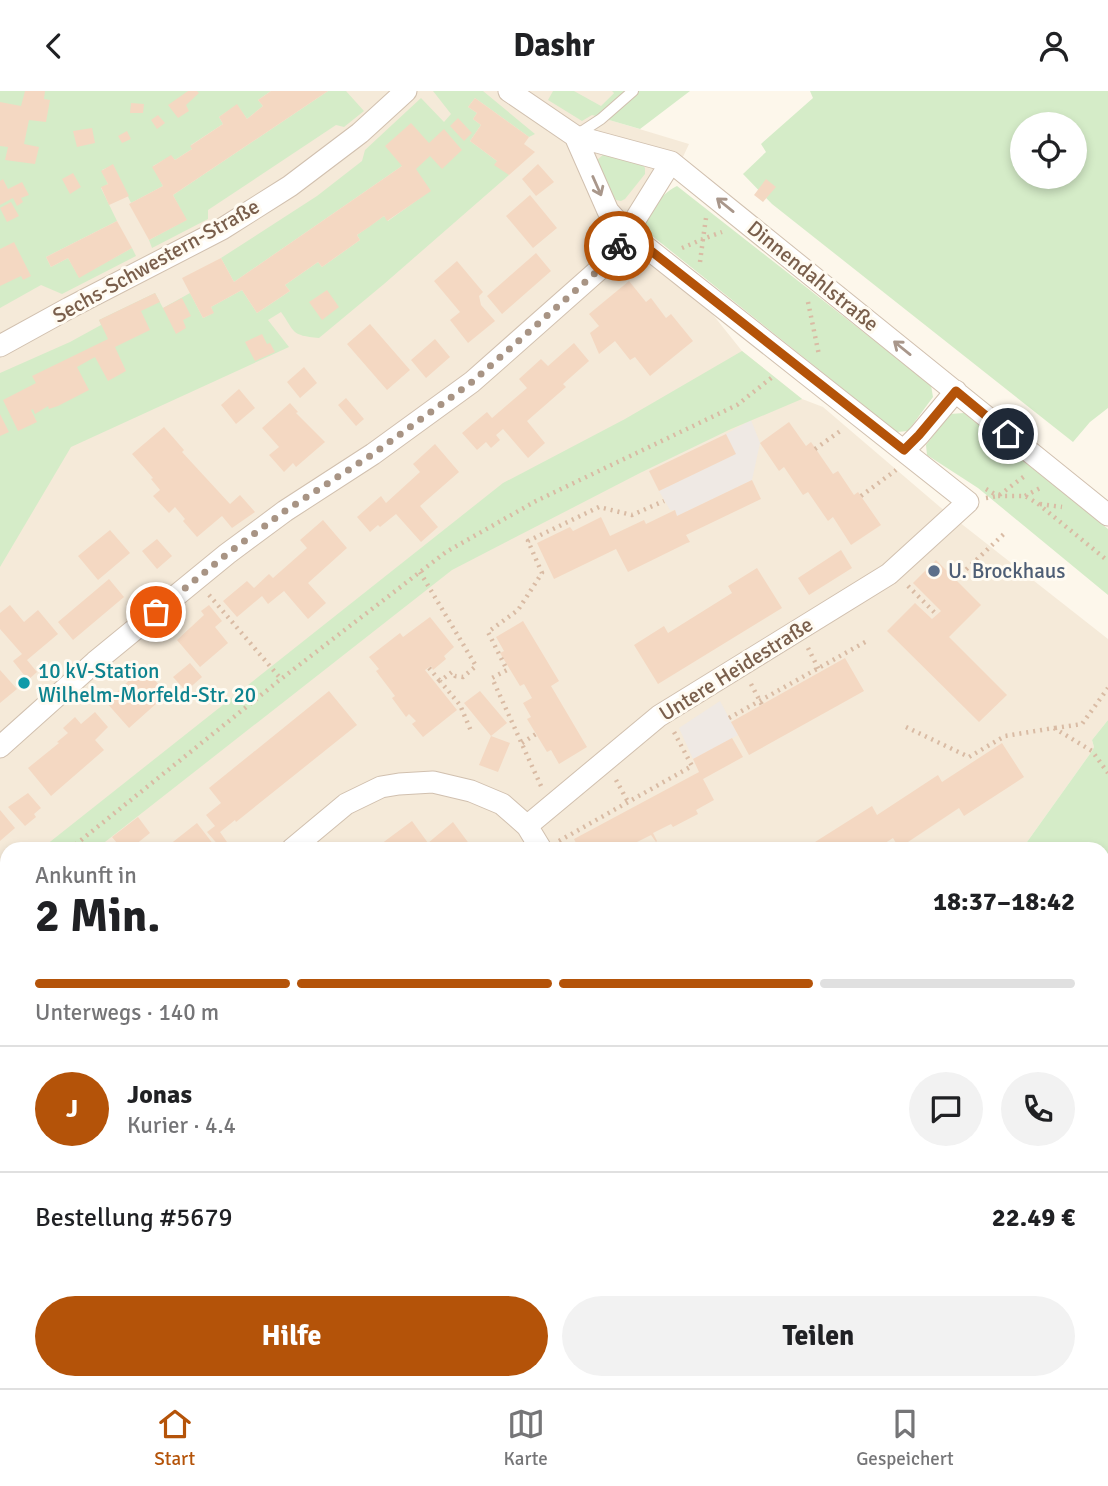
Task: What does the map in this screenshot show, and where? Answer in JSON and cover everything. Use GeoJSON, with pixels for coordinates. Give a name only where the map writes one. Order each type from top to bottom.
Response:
{"type":"FeatureCollection","features":[{"type":"Feature","properties":{"kind":"street","name":"Sechs-Schwestern-Straße"},"geometry":{"type":"LineString","coordinates":[[0,346],[215,233],[290,186],[360,133],[406,91]]}},
{"type":"Feature","properties":{"kind":"street"},"geometry":{"type":"LineString","coordinates":[[0,747],[95,662],[196,579],[285,511],[373,454],[472,382],[610,260],[671,162],[575,136],[509,91]]}},
{"type":"Feature","properties":{"kind":"street"},"geometry":{"type":"LineString","coordinates":[[575,136],[608,211],[627,232],[968,502]]}},
{"type":"Feature","properties":{"kind":"street","name":"Dinnendahlstraße"},"geometry":{"type":"LineString","coordinates":[[671,162],[1108,515]]}},
{"type":"Feature","properties":{"kind":"street"},"geometry":{"type":"LineString","coordinates":[[909,454],[919,435],[956,391]]}},
{"type":"Feature","properties":{"kind":"street","name":"Untere Heidestraße"},"geometry":{"type":"LineString","coordinates":[[527,826],[659,716],[892,570],[968,502]]}},
{"type":"Feature","properties":{"kind":"street"},"geometry":{"type":"LineString","coordinates":[[300,842],[346,804],[381,787],[400,783],[433,782],[471,791],[502,804],[545,842]]}},
{"type":"Feature","properties":{"kind":"lane"},"geometry":{"type":"LineString","coordinates":[[575,136],[601,119],[633,91]]}},
{"type":"Feature","properties":{"kind":"path"},"geometry":{"type":"LineString","coordinates":[[702,239],[710,193]]}},
{"type":"Feature","properties":{"kind":"path"},"geometry":{"type":"LineString","coordinates":[[659,258],[724,231]]}},
{"type":"Feature","properties":{"kind":"path"},"geometry":{"type":"LineString","coordinates":[[806,295],[820,361]]}},
{"type":"Feature","properties":{"kind":"path"},"geometry":{"type":"LineString","coordinates":[[79,842],[281,679],[446,552],[536,501],[737,405],[772,378],[789,359]]}},
{"type":"Feature","properties":{"kind":"path"},"geometry":{"type":"LineString","coordinates":[[815,449],[860,416]]}},
{"type":"Feature","properties":{"kind":"path"},"geometry":{"type":"LineString","coordinates":[[861,496],[909,454]]}},
{"type":"Feature","properties":{"kind":"path"},"geometry":{"type":"LineString","coordinates":[[998,496],[1043,462]]}},
{"type":"Feature","properties":{"kind":"path"},"geometry":{"type":"LineString","coordinates":[[980,484],[998,496]]}},
{"type":"Feature","properties":{"kind":"path"},"geometry":{"type":"LineString","coordinates":[[968,502],[998,496],[1026,496],[1108,561]]}},
{"type":"Feature","properties":{"kind":"path"},"geometry":{"type":"LineString","coordinates":[[538,780],[492,678],[508,669],[488,632],[519,610],[542,573],[528,541],[599,507],[632,515],[664,501]]}},
{"type":"Feature","properties":{"kind":"path"},"geometry":{"type":"LineString","coordinates":[[956,579],[1006,532]]}},
{"type":"Feature","properties":{"kind":"path"},"geometry":{"type":"LineString","coordinates":[[892,570],[937,615]]}},
{"type":"Feature","properties":{"kind":"path"},"geometry":{"type":"LineString","coordinates":[[420,572],[476,666],[463,677],[455,676],[452,672],[440,681]]}},
{"type":"Feature","properties":{"kind":"path"},"geometry":{"type":"LineString","coordinates":[[196,579],[281,679]]}},
{"type":"Feature","properties":{"kind":"path"},"geometry":{"type":"LineString","coordinates":[[729,718],[867,641]]}},
{"type":"Feature","properties":{"kind":"path"},"geometry":{"type":"LineString","coordinates":[[430,672],[460,705],[471,731]]}},
{"type":"Feature","properties":{"kind":"path"},"geometry":{"type":"LineString","coordinates":[[906,727],[969,757],[1004,736],[1082,724],[1108,688]]}},
{"type":"Feature","properties":{"kind":"path"},"geometry":{"type":"LineString","coordinates":[[1054,728],[1092,751],[1108,773]]}},
{"type":"Feature","properties":{"kind":"path"},"geometry":{"type":"LineString","coordinates":[[522,743],[536,734]]}},
{"type":"Feature","properties":{"kind":"path"},"geometry":{"type":"LineString","coordinates":[[557,842],[604,819],[628,802],[692,766],[683,750]]}},
{"type":"Feature","properties":{"kind":"path"},"geometry":{"type":"LineString","coordinates":[[666,780],[670,787]]}},
{"type":"Feature","properties":{"kind":"path"},"geometry":{"type":"LineString","coordinates":[[621,789],[628,802]]}},
{"type":"Feature","properties":{"kind":"shaded area"},"geometry":{"type":"Polygon","coordinates":[[[0,91],[616,91],[593,115],[689,144],[668,189],[645,217],[643,225],[742,351],[802,399],[823,407],[940,507],[1108,639],[1108,720],[1092,740],[1092,751],[1027,842],[0,842],[0,91]]]}},
{"type":"Feature","properties":{"kind":"shaded area"},"geometry":{"type":"Polygon","coordinates":[[[751,420],[760,443],[752,480],[677,516],[675,510],[670,510],[659,491],[735,454],[726,434],[751,420]]]}},
{"type":"Feature","properties":{"kind":"shaded area"},"geometry":{"type":"Polygon","coordinates":[[[720,701],[738,735],[693,759],[679,728],[720,701]]]}},
{"type":"Feature","properties":{"kind":"green space"},"geometry":{"type":"Polygon","coordinates":[[[0,91],[271,91],[258,100],[263,106],[247,119],[237,105],[219,117],[223,124],[191,145],[192,149],[175,160],[171,156],[153,166],[163,186],[131,203],[113,165],[102,170],[108,184],[101,188],[117,221],[46,257],[51,267],[68,258],[79,277],[132,248],[136,256],[62,294],[41,285],[0,308],[0,91]]]}},
{"type":"Feature","properties":{"kind":"green space"},"geometry":{"type":"Polygon","coordinates":[[[328,91],[346,91],[364,111],[344,127],[336,125],[208,210],[208,219],[152,248],[149,240],[186,220],[173,195],[328,91]]]}},
{"type":"Feature","properties":{"kind":"green space"},"geometry":{"type":"Polygon","coordinates":[[[433,91],[483,91],[535,134],[529,137],[475,98],[468,107],[477,113],[473,119],[481,125],[470,141],[497,161],[509,175],[319,338],[295,332],[281,312],[268,320],[289,347],[71,447],[0,567],[0,373],[70,342],[101,325],[99,320],[155,293],[163,308],[190,293],[203,318],[213,313],[211,307],[242,290],[257,313],[290,291],[285,285],[318,262],[322,267],[360,240],[357,235],[384,216],[388,221],[420,198],[402,166],[234,282],[221,258],[317,196],[362,161],[365,150],[421,98],[444,122],[451,114],[433,91]]]}},
{"type":"Feature","properties":{"kind":"green space"},"geometry":{"type":"Polygon","coordinates":[[[553,91],[574,91],[601,106],[614,93],[612,91],[690,91],[640,129],[592,115],[582,121],[548,100],[553,91]]]}},
{"type":"Feature","properties":{"kind":"green space"},"geometry":{"type":"Polygon","coordinates":[[[810,91],[1108,91],[1108,408],[1090,422],[1073,442],[772,204],[743,174],[766,152],[761,144],[813,98],[810,91]]]}},
{"type":"Feature","properties":{"kind":"green space"},"geometry":{"type":"Polygon","coordinates":[[[604,154],[642,164],[645,168],[645,174],[621,201],[616,200],[595,167],[597,160],[604,154]]]}},
{"type":"Feature","properties":{"kind":"green space"},"geometry":{"type":"Polygon","coordinates":[[[677,186],[931,385],[933,397],[908,431],[897,432],[646,231],[644,224],[650,211],[663,196],[677,186]]]}},
{"type":"Feature","properties":{"kind":"green space"},"geometry":{"type":"Polygon","coordinates":[[[742,351],[802,399],[731,429],[640,473],[452,570],[105,842],[50,842],[503,483],[625,419],[742,351]]]}},
{"type":"Feature","properties":{"kind":"green space"},"geometry":{"type":"Polygon","coordinates":[[[964,413],[1108,529],[1108,595],[978,488],[927,455],[926,445],[950,414],[964,413]]]}},
{"type":"Feature","properties":{"kind":"green space"},"geometry":{"type":"Polygon","coordinates":[[[1108,720],[1108,842],[1027,842],[1092,751],[1092,740],[1108,720]]]}},
{"type":"Feature","properties":{"kind":"building"},"geometry":{"type":"Polygon","coordinates":[[[25,91],[45,91],[44,99],[50,100],[46,122],[29,120],[24,144],[39,147],[35,164],[5,160],[8,147],[0,146],[0,102],[21,106],[25,91]]]}},
{"type":"Feature","properties":{"kind":"building"},"geometry":{"type":"Polygon","coordinates":[[[188,91],[199,93],[186,105],[189,111],[178,118],[168,105],[188,91]]]}},
{"type":"Feature","properties":{"kind":"building"},"geometry":{"type":"Polygon","coordinates":[[[271,91],[328,91],[173,195],[187,220],[149,240],[129,204],[163,186],[152,167],[171,155],[175,160],[192,149],[190,146],[223,124],[219,117],[237,104],[247,119],[263,106],[258,100],[271,91]]]}},
{"type":"Feature","properties":{"kind":"building"},"geometry":{"type":"Polygon","coordinates":[[[475,98],[529,137],[524,144],[535,152],[509,175],[494,165],[497,161],[470,141],[481,125],[473,119],[477,113],[468,107],[475,98]]]}},
{"type":"Feature","properties":{"kind":"building"},"geometry":{"type":"Polygon","coordinates":[[[131,103],[144,104],[143,113],[130,113],[131,103]]]}},
{"type":"Feature","properties":{"kind":"building"},"geometry":{"type":"Polygon","coordinates":[[[158,115],[165,123],[157,129],[151,120],[158,115]]]}},
{"type":"Feature","properties":{"kind":"building"},"geometry":{"type":"Polygon","coordinates":[[[458,118],[472,133],[464,141],[450,126],[458,118]]]}},
{"type":"Feature","properties":{"kind":"building"},"geometry":{"type":"Polygon","coordinates":[[[411,123],[429,143],[444,129],[462,150],[442,169],[430,156],[416,169],[431,191],[387,221],[384,216],[357,235],[360,240],[322,267],[318,262],[285,285],[290,291],[257,313],[242,290],[211,307],[214,313],[203,318],[182,278],[221,258],[234,282],[402,166],[385,146],[411,123]]]}},
{"type":"Feature","properties":{"kind":"building"},"geometry":{"type":"Polygon","coordinates":[[[92,128],[95,143],[77,147],[73,131],[92,128]]]}},
{"type":"Feature","properties":{"kind":"building"},"geometry":{"type":"Polygon","coordinates":[[[127,131],[131,139],[122,143],[118,136],[127,131]]]}},
{"type":"Feature","properties":{"kind":"building"},"geometry":{"type":"Polygon","coordinates":[[[113,164],[129,196],[109,205],[101,187],[108,184],[101,171],[113,164]]]}},
{"type":"Feature","properties":{"kind":"building"},"geometry":{"type":"Polygon","coordinates":[[[538,164],[554,182],[536,196],[522,179],[538,164]]]}},
{"type":"Feature","properties":{"kind":"building"},"geometry":{"type":"Polygon","coordinates":[[[73,173],[81,187],[70,194],[62,179],[73,173]]]}},
{"type":"Feature","properties":{"kind":"building"},"geometry":{"type":"Polygon","coordinates":[[[3,179],[8,189],[22,182],[29,195],[21,198],[23,202],[17,206],[13,198],[0,205],[0,181],[3,179]]]}},
{"type":"Feature","properties":{"kind":"building"},"geometry":{"type":"Polygon","coordinates":[[[766,179],[776,187],[763,202],[754,195],[766,179]]]}},
{"type":"Feature","properties":{"kind":"building"},"geometry":{"type":"Polygon","coordinates":[[[530,195],[557,228],[533,248],[506,216],[530,195]]]}},
{"type":"Feature","properties":{"kind":"building"},"geometry":{"type":"Polygon","coordinates":[[[11,202],[19,216],[7,222],[0,208],[11,202]]]}},
{"type":"Feature","properties":{"kind":"building"},"geometry":{"type":"Polygon","coordinates":[[[117,221],[132,248],[79,278],[68,258],[51,267],[46,257],[117,221]]]}},
{"type":"Feature","properties":{"kind":"building"},"geometry":{"type":"Polygon","coordinates":[[[14,242],[31,276],[23,280],[21,276],[0,286],[0,249],[14,242]]]}},
{"type":"Feature","properties":{"kind":"building"},"geometry":{"type":"Polygon","coordinates":[[[536,253],[551,271],[502,314],[487,296],[536,253]]]}},
{"type":"Feature","properties":{"kind":"building"},"geometry":{"type":"Polygon","coordinates":[[[457,261],[483,292],[479,296],[481,305],[495,321],[468,343],[450,320],[460,312],[434,281],[457,261]]]}},
{"type":"Feature","properties":{"kind":"building"},"geometry":{"type":"Polygon","coordinates":[[[629,281],[646,302],[651,298],[666,318],[671,314],[693,341],[650,376],[635,357],[630,360],[615,341],[599,354],[590,333],[599,326],[589,314],[629,281]]]}},
{"type":"Feature","properties":{"kind":"building"},"geometry":{"type":"Polygon","coordinates":[[[327,290],[339,307],[322,320],[309,302],[327,290]]]}},
{"type":"Feature","properties":{"kind":"building"},"geometry":{"type":"Polygon","coordinates":[[[155,293],[160,302],[141,311],[150,330],[115,347],[126,371],[108,381],[95,357],[77,367],[89,390],[35,414],[33,409],[31,410],[37,422],[18,431],[3,400],[36,383],[32,376],[108,339],[99,320],[155,293]]]}},
{"type":"Feature","properties":{"kind":"building"},"geometry":{"type":"Polygon","coordinates":[[[182,298],[191,316],[183,320],[186,328],[176,334],[163,308],[182,298]]]}},
{"type":"Feature","properties":{"kind":"building"},"geometry":{"type":"Polygon","coordinates":[[[370,324],[410,370],[387,390],[347,344],[370,324]]]}},
{"type":"Feature","properties":{"kind":"building"},"geometry":{"type":"Polygon","coordinates":[[[262,334],[275,352],[255,361],[245,342],[262,334]]]}},
{"type":"Feature","properties":{"kind":"building"},"geometry":{"type":"Polygon","coordinates":[[[435,339],[450,357],[426,378],[411,360],[435,339]]]}},
{"type":"Feature","properties":{"kind":"building"},"geometry":{"type":"Polygon","coordinates":[[[574,343],[589,361],[563,384],[566,387],[527,421],[545,443],[528,458],[503,429],[496,435],[500,440],[491,448],[486,442],[477,450],[462,433],[487,412],[492,418],[527,388],[519,379],[541,359],[548,366],[574,343]]]}},
{"type":"Feature","properties":{"kind":"building"},"geometry":{"type":"Polygon","coordinates":[[[304,367],[317,383],[300,398],[287,382],[304,367]]]}},
{"type":"Feature","properties":{"kind":"building"},"geometry":{"type":"Polygon","coordinates":[[[239,389],[255,408],[236,424],[221,405],[239,389]]]}},
{"type":"Feature","properties":{"kind":"building"},"geometry":{"type":"Polygon","coordinates":[[[346,398],[364,419],[356,426],[338,405],[346,398]]]}},
{"type":"Feature","properties":{"kind":"building"},"geometry":{"type":"Polygon","coordinates":[[[290,403],[298,412],[296,413],[325,442],[296,467],[293,463],[284,472],[269,455],[279,447],[262,428],[290,403]]]}},
{"type":"Feature","properties":{"kind":"building"},"geometry":{"type":"Polygon","coordinates":[[[0,414],[9,432],[0,436],[0,414]]]}},
{"type":"Feature","properties":{"kind":"building"},"geometry":{"type":"Polygon","coordinates":[[[789,422],[806,446],[811,442],[833,474],[838,471],[854,495],[858,492],[881,525],[851,545],[833,517],[828,521],[808,492],[803,495],[784,467],[779,471],[760,443],[789,422]]]}},
{"type":"Feature","properties":{"kind":"building"},"geometry":{"type":"Polygon","coordinates":[[[164,427],[184,450],[182,452],[230,504],[240,495],[255,512],[232,528],[222,516],[197,537],[175,507],[169,513],[153,496],[160,490],[151,479],[153,478],[132,454],[164,427]]]}},
{"type":"Feature","properties":{"kind":"building"},"geometry":{"type":"Polygon","coordinates":[[[726,434],[736,454],[659,491],[649,471],[726,434]]]}},
{"type":"Feature","properties":{"kind":"building"},"geometry":{"type":"Polygon","coordinates":[[[435,444],[459,472],[420,506],[438,527],[421,542],[396,514],[370,532],[357,517],[381,496],[386,503],[420,472],[413,464],[435,444]]]}},
{"type":"Feature","properties":{"kind":"building"},"geometry":{"type":"Polygon","coordinates":[[[752,480],[761,499],[686,535],[690,542],[628,572],[616,549],[554,579],[537,543],[570,527],[573,531],[601,517],[610,536],[644,520],[646,524],[675,510],[677,516],[752,480]]]}},
{"type":"Feature","properties":{"kind":"building"},"geometry":{"type":"Polygon","coordinates":[[[323,520],[347,548],[308,583],[326,603],[308,619],[284,591],[268,604],[262,596],[237,617],[223,601],[247,581],[254,588],[269,574],[273,578],[307,548],[300,540],[323,520]]]}},
{"type":"Feature","properties":{"kind":"building"},"geometry":{"type":"Polygon","coordinates":[[[110,530],[130,553],[98,580],[78,556],[110,530]]]}},
{"type":"Feature","properties":{"kind":"building"},"geometry":{"type":"Polygon","coordinates":[[[157,539],[172,556],[157,569],[142,551],[157,539]]]}},
{"type":"Feature","properties":{"kind":"building"},"geometry":{"type":"Polygon","coordinates":[[[841,550],[852,568],[809,595],[798,578],[841,550]]]}},
{"type":"Feature","properties":{"kind":"building"},"geometry":{"type":"Polygon","coordinates":[[[936,560],[981,605],[949,637],[1007,695],[979,722],[887,631],[915,603],[932,619],[941,611],[913,583],[936,560]]]}},
{"type":"Feature","properties":{"kind":"building"},"geometry":{"type":"Polygon","coordinates":[[[757,568],[782,608],[658,684],[634,645],[664,626],[668,633],[732,593],[728,586],[757,568]]]}},
{"type":"Feature","properties":{"kind":"building"},"geometry":{"type":"Polygon","coordinates":[[[109,579],[124,597],[73,640],[58,622],[109,579]]]}},
{"type":"Feature","properties":{"kind":"building"},"geometry":{"type":"Polygon","coordinates":[[[10,605],[24,622],[38,610],[58,634],[27,660],[37,672],[28,680],[13,661],[22,654],[0,629],[0,613],[10,605]]]}},
{"type":"Feature","properties":{"kind":"building"},"geometry":{"type":"Polygon","coordinates":[[[209,605],[222,621],[215,627],[228,643],[200,667],[177,640],[204,615],[201,611],[209,605]]]}},
{"type":"Feature","properties":{"kind":"building"},"geometry":{"type":"Polygon","coordinates":[[[430,617],[454,647],[444,656],[446,659],[433,670],[431,666],[425,670],[457,710],[423,737],[412,724],[416,721],[409,714],[406,717],[392,698],[395,696],[369,657],[400,633],[403,637],[430,617]]]}},
{"type":"Feature","properties":{"kind":"building"},"geometry":{"type":"Polygon","coordinates":[[[523,621],[559,681],[551,686],[587,747],[559,764],[551,750],[547,752],[527,719],[531,717],[523,703],[532,698],[524,684],[520,686],[500,653],[504,651],[496,637],[523,621]]]}},
{"type":"Feature","properties":{"kind":"building"},"geometry":{"type":"Polygon","coordinates":[[[845,658],[864,691],[749,755],[731,722],[845,658]]]}},
{"type":"Feature","properties":{"kind":"building"},"geometry":{"type":"Polygon","coordinates":[[[190,663],[202,677],[186,691],[173,677],[190,663]]]}},
{"type":"Feature","properties":{"kind":"building"},"geometry":{"type":"Polygon","coordinates":[[[143,667],[167,694],[129,728],[105,701],[143,667]]]}},
{"type":"Feature","properties":{"kind":"building"},"geometry":{"type":"Polygon","coordinates":[[[0,670],[17,689],[0,703],[0,670]]]}},
{"type":"Feature","properties":{"kind":"building"},"geometry":{"type":"Polygon","coordinates":[[[329,691],[357,725],[220,832],[227,842],[216,842],[207,832],[215,826],[206,815],[221,803],[209,788],[329,691]]]}},
{"type":"Feature","properties":{"kind":"building"},"geometry":{"type":"Polygon","coordinates":[[[480,691],[507,723],[491,736],[464,703],[480,691]]]}},
{"type":"Feature","properties":{"kind":"building"},"geometry":{"type":"Polygon","coordinates":[[[95,712],[108,727],[95,740],[104,750],[51,796],[28,768],[59,743],[57,742],[68,733],[63,728],[75,717],[81,724],[95,712]]]}},
{"type":"Feature","properties":{"kind":"building"},"geometry":{"type":"Polygon","coordinates":[[[491,736],[510,743],[498,772],[479,765],[491,736]]]}},
{"type":"Feature","properties":{"kind":"building"},"geometry":{"type":"Polygon","coordinates":[[[732,738],[743,757],[703,779],[714,800],[696,810],[698,814],[673,827],[671,824],[653,833],[656,842],[651,835],[637,842],[576,842],[574,839],[699,772],[693,759],[732,738]]]}},
{"type":"Feature","properties":{"kind":"building"},"geometry":{"type":"Polygon","coordinates":[[[1002,743],[1024,777],[964,816],[959,808],[908,842],[895,842],[893,838],[887,842],[815,842],[872,806],[877,815],[938,775],[942,782],[1002,743]]]}},
{"type":"Feature","properties":{"kind":"building"},"geometry":{"type":"Polygon","coordinates":[[[28,793],[41,808],[34,814],[36,817],[25,826],[8,807],[28,793]]]}},
{"type":"Feature","properties":{"kind":"building"},"geometry":{"type":"Polygon","coordinates":[[[0,810],[15,828],[0,841],[0,810]]]}},
{"type":"Feature","properties":{"kind":"building"},"geometry":{"type":"Polygon","coordinates":[[[138,817],[150,833],[139,842],[116,842],[112,837],[138,817]]]}},
{"type":"Feature","properties":{"kind":"building"},"geometry":{"type":"Polygon","coordinates":[[[412,821],[427,842],[384,842],[412,821]]]}},
{"type":"Feature","properties":{"kind":"building"},"geometry":{"type":"Polygon","coordinates":[[[453,822],[468,842],[429,842],[453,822]]]}},
{"type":"Feature","properties":{"kind":"building"},"geometry":{"type":"Polygon","coordinates":[[[197,823],[212,842],[173,842],[197,823]]]}},
{"type":"Feature","properties":{"kind":"way so far"},"geometry":{"type":"LineString","coordinates":[[156,612],[285,511],[373,454],[472,382],[610,260],[619,246]]}},
{"type":"Feature","properties":{"kind":"place","name":"U. Brockhaus"},"geometry":{"type":"Point","coordinates":[934,571]}},
{"type":"Feature","properties":{"kind":"place","name":"10 kV-Station Wilhelm-Morfeld-Str. 20"},"geometry":{"type":"Point","coordinates":[24,683]}},
{"type":"Feature","properties":{"kind":"route"},"geometry":{"type":"LineString","coordinates":[[619,246],[627,232],[904,450],[956,391],[1008,434]]}}]}
